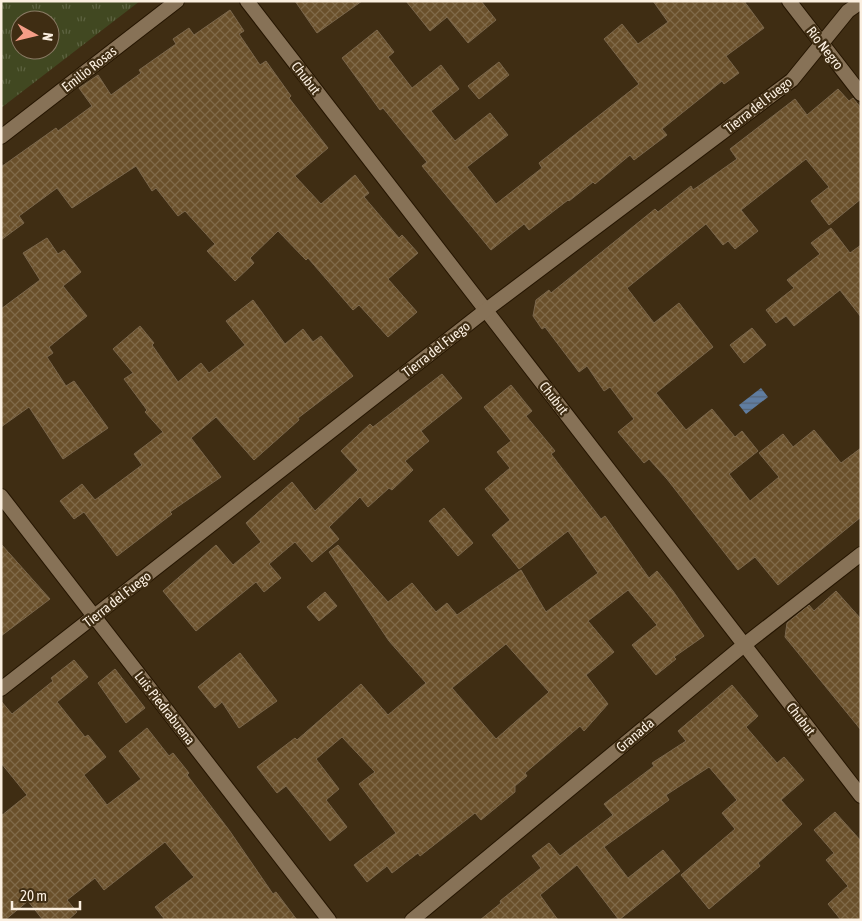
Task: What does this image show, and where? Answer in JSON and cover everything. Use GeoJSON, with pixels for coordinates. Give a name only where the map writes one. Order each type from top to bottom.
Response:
{"type":"FeatureCollection","features":[{"type":"Feature","properties":{"kind":"street","name":"Emilio Rosas"},"geometry":{"type":"LineString","coordinates":[[1,137],[178,1]]}},
{"type":"Feature","properties":{"kind":"street","name":"Chubut"},"geometry":{"type":"LineString","coordinates":[[247,1],[861,796]]}},
{"type":"Feature","properties":{"kind":"street","name":"Río Negro"},"geometry":{"type":"LineString","coordinates":[[789,1],[861,94]]}},
{"type":"Feature","properties":{"kind":"street","name":"Tierra del Fuego"},"geometry":{"type":"LineString","coordinates":[[1,689],[486,310],[792,80],[848,10],[861,2]]}},
{"type":"Feature","properties":{"kind":"street","name":"Luis Piedrabuena"},"geometry":{"type":"LineString","coordinates":[[1,496],[329,920]]}},
{"type":"Feature","properties":{"kind":"street","name":"Granada"},"geometry":{"type":"LineString","coordinates":[[412,920],[744,645],[861,554]]}},
{"type":"Feature","properties":{"kind":"green space"},"geometry":{"type":"Polygon","coordinates":[[[1,1],[140,1],[1,108],[1,1]]]}},
{"type":"Feature","properties":{"kind":"water"},"geometry":{"type":"Polygon","coordinates":[[[761,388],[768,397],[746,414],[739,405],[761,388]]]}},
{"type":"Feature","properties":{"kind":"building"},"geometry":{"type":"Polygon","coordinates":[[[295,1],[362,1],[317,33],[295,1]]]}},
{"type":"Feature","properties":{"kind":"building"},"geometry":{"type":"Polygon","coordinates":[[[406,1],[481,1],[496,20],[468,43],[447,17],[430,31],[406,1]]]}},
{"type":"Feature","properties":{"kind":"building"},"geometry":{"type":"Polygon","coordinates":[[[653,1],[744,1],[764,28],[726,56],[739,73],[724,84],[722,81],[662,129],[667,135],[634,160],[630,155],[595,184],[593,182],[529,230],[524,224],[491,250],[422,166],[427,162],[383,108],[380,110],[342,58],[377,30],[394,52],[388,57],[412,88],[441,65],[459,89],[431,111],[455,141],[490,113],[508,135],[467,167],[496,204],[542,168],[539,163],[639,84],[604,39],[622,24],[638,44],[668,22],[653,1]]]}},
{"type":"Feature","properties":{"kind":"building"},"geometry":{"type":"Polygon","coordinates":[[[230,10],[244,31],[239,34],[260,65],[266,61],[291,96],[289,98],[328,148],[295,176],[321,204],[355,175],[369,193],[364,197],[399,238],[402,235],[418,253],[388,279],[417,312],[388,337],[359,305],[353,310],[308,258],[306,260],[278,231],[250,258],[254,263],[235,281],[207,251],[215,244],[185,211],[178,216],[156,188],[152,191],[136,166],[72,208],[57,188],[19,216],[24,223],[1,240],[1,167],[56,128],[58,131],[92,106],[79,88],[98,75],[111,95],[141,73],[139,70],[176,44],[173,39],[189,28],[194,35],[230,10]]]}},
{"type":"Feature","properties":{"kind":"building"},"geometry":{"type":"Polygon","coordinates":[[[499,62],[509,75],[479,99],[468,86],[499,62]]]}},
{"type":"Feature","properties":{"kind":"building"},"geometry":{"type":"Polygon","coordinates":[[[838,89],[849,101],[853,98],[861,108],[861,199],[829,225],[811,201],[829,187],[806,159],[741,210],[758,231],[735,249],[728,241],[723,245],[706,224],[627,288],[654,323],[679,303],[713,347],[656,393],[686,430],[712,409],[735,437],[742,431],[758,451],[729,474],[750,501],[779,477],[759,453],[783,434],[793,447],[814,430],[841,463],[861,448],[861,517],[778,585],[755,557],[738,570],[667,479],[649,459],[644,463],[618,432],[634,419],[610,387],[604,391],[587,366],[579,372],[545,327],[542,329],[533,316],[536,300],[549,290],[551,293],[655,209],[658,212],[691,186],[693,190],[737,159],[730,149],[795,99],[807,115],[838,89]]]}},
{"type":"Feature","properties":{"kind":"building"},"geometry":{"type":"Polygon","coordinates":[[[831,228],[850,253],[861,245],[861,317],[840,290],[794,326],[786,316],[776,323],[766,310],[794,288],[787,280],[820,254],[811,243],[831,228]]]}},
{"type":"Feature","properties":{"kind":"building"},"geometry":{"type":"Polygon","coordinates":[[[47,238],[58,254],[64,250],[81,272],[63,286],[87,316],[49,347],[53,353],[47,357],[66,386],[74,381],[108,428],[63,459],[29,407],[1,427],[1,309],[40,280],[23,253],[47,238]]]}},
{"type":"Feature","properties":{"kind":"building"},"geometry":{"type":"Polygon","coordinates":[[[253,300],[285,344],[303,329],[313,342],[321,336],[353,376],[298,418],[299,420],[254,460],[216,417],[191,438],[221,477],[170,512],[172,514],[117,556],[84,512],[74,519],[60,501],[82,484],[95,500],[142,465],[134,454],[163,432],[145,412],[147,410],[124,379],[133,373],[113,349],[140,326],[154,343],[152,345],[178,382],[201,363],[209,373],[245,345],[226,321],[253,300]]]}},
{"type":"Feature","properties":{"kind":"building"},"geometry":{"type":"Polygon","coordinates":[[[752,328],[766,345],[744,363],[730,345],[752,328]]]}},
{"type":"Feature","properties":{"kind":"building"},"geometry":{"type":"Polygon","coordinates":[[[442,374],[462,398],[421,431],[429,441],[405,461],[413,470],[392,490],[389,488],[368,507],[360,497],[329,527],[339,539],[312,562],[295,542],[269,564],[281,578],[264,592],[256,582],[196,631],[163,591],[216,545],[233,565],[261,542],[246,523],[292,482],[315,511],[358,470],[341,451],[370,424],[373,427],[442,374]]]}},
{"type":"Feature","properties":{"kind":"building"},"geometry":{"type":"Polygon","coordinates":[[[511,385],[532,411],[526,416],[555,451],[551,454],[601,519],[605,516],[649,578],[657,571],[704,636],[674,657],[676,659],[656,675],[632,645],[657,625],[628,590],[588,621],[614,652],[586,675],[608,704],[584,731],[580,726],[525,773],[527,776],[515,786],[515,792],[481,820],[475,813],[420,856],[418,853],[392,873],[387,866],[367,882],[354,865],[396,833],[359,784],[375,772],[342,737],[316,759],[339,789],[326,800],[347,827],[330,841],[286,786],[277,793],[257,767],[295,738],[297,740],[361,684],[388,715],[426,683],[389,641],[329,552],[338,545],[388,602],[412,583],[436,612],[447,603],[457,615],[521,570],[546,612],[598,573],[568,531],[519,569],[492,535],[510,520],[485,489],[510,468],[497,452],[511,441],[484,407],[511,385]],[[506,644],[452,688],[496,739],[549,692],[506,644]]]}},
{"type":"Feature","properties":{"kind":"building"},"geometry":{"type":"Polygon","coordinates":[[[444,508],[473,543],[458,556],[429,521],[444,508]]]}},
{"type":"Feature","properties":{"kind":"building"},"geometry":{"type":"Polygon","coordinates":[[[1,544],[50,599],[1,636],[1,544]]]}},
{"type":"Feature","properties":{"kind":"building"},"geometry":{"type":"Polygon","coordinates":[[[836,591],[861,619],[861,730],[785,637],[787,623],[809,605],[814,611],[836,591]]]}},
{"type":"Feature","properties":{"kind":"building"},"geometry":{"type":"Polygon","coordinates":[[[325,592],[337,606],[319,621],[307,607],[325,592]]]}},
{"type":"Feature","properties":{"kind":"building"},"geometry":{"type":"Polygon","coordinates":[[[240,653],[277,701],[239,728],[222,702],[215,708],[198,687],[240,653]]]}},
{"type":"Feature","properties":{"kind":"building"},"geometry":{"type":"Polygon","coordinates":[[[74,660],[88,677],[57,702],[85,737],[88,735],[106,757],[84,775],[107,805],[141,779],[119,751],[147,728],[169,756],[173,753],[189,773],[187,775],[229,830],[273,894],[276,892],[297,920],[165,920],[155,907],[194,877],[165,842],[104,890],[95,878],[67,900],[77,912],[68,920],[43,920],[28,901],[5,920],[1,920],[1,816],[27,795],[1,763],[1,701],[12,714],[53,681],[51,678],[74,660]]]}},
{"type":"Feature","properties":{"kind":"building"},"geometry":{"type":"Polygon","coordinates":[[[115,669],[145,708],[126,723],[98,683],[115,669]]]}},
{"type":"Feature","properties":{"kind":"building"},"geometry":{"type":"Polygon","coordinates":[[[732,685],[758,716],[746,727],[777,763],[784,757],[804,780],[781,800],[802,824],[758,863],[760,866],[709,909],[681,875],[735,829],[722,813],[737,800],[709,767],[666,795],[669,800],[604,847],[628,878],[663,850],[680,871],[619,920],[577,865],[540,895],[558,920],[480,920],[541,868],[532,856],[549,843],[560,856],[613,815],[604,804],[654,766],[652,763],[686,741],[678,731],[732,685]]]}},
{"type":"Feature","properties":{"kind":"building"},"geometry":{"type":"Polygon","coordinates":[[[835,812],[861,841],[861,920],[841,920],[828,904],[848,886],[826,860],[834,853],[814,830],[835,812]]]}}]}
